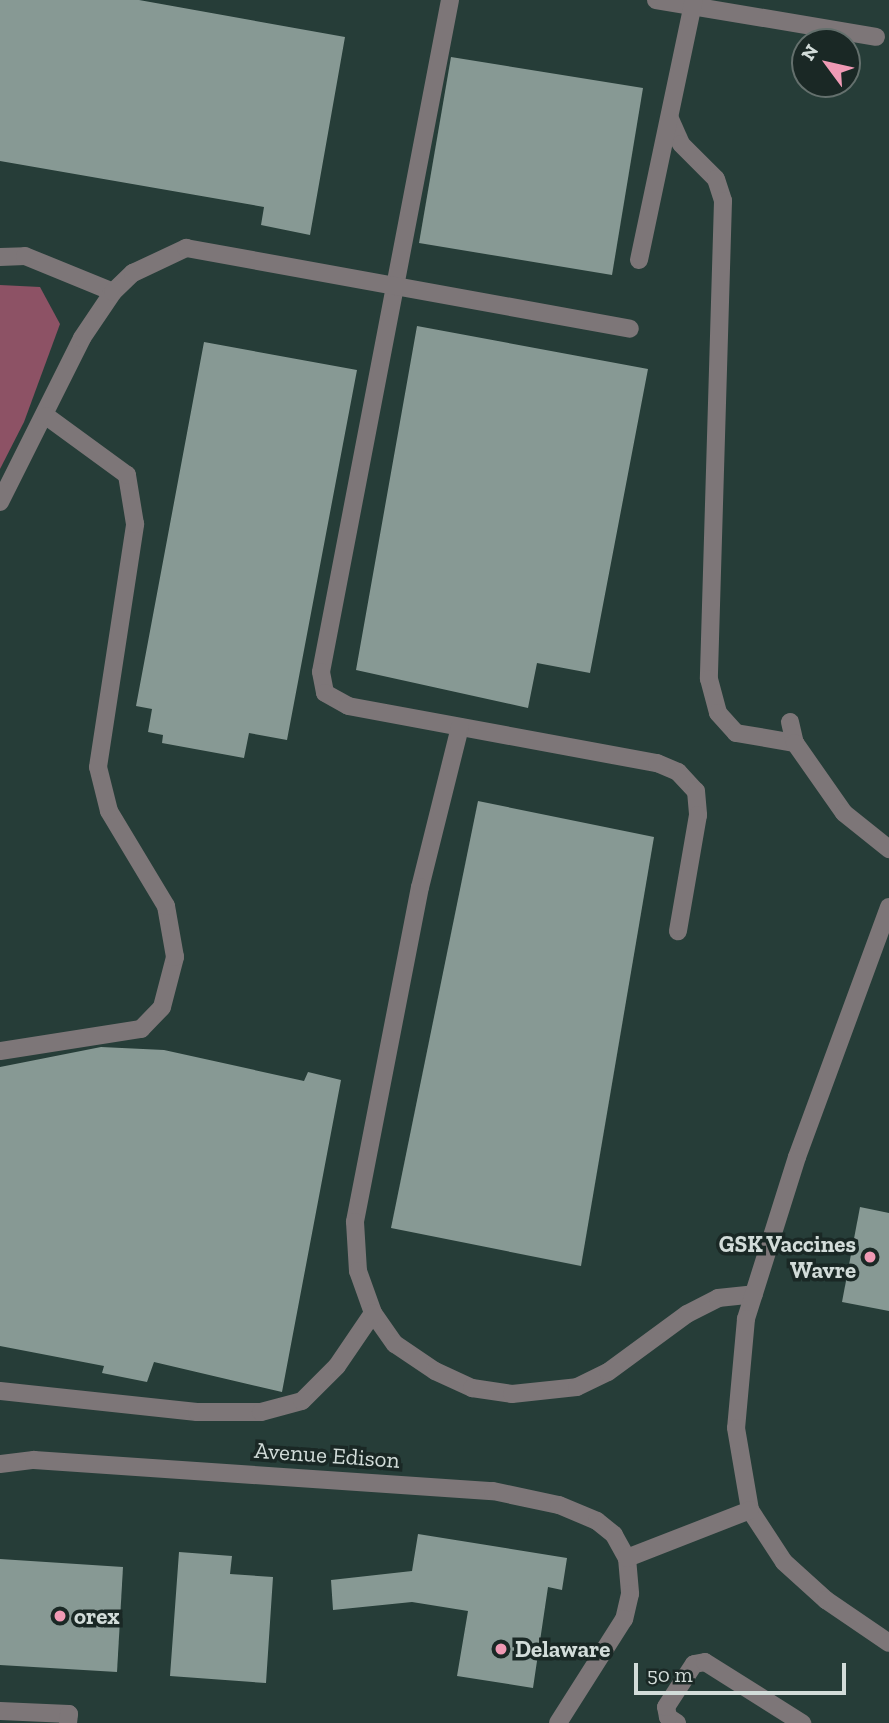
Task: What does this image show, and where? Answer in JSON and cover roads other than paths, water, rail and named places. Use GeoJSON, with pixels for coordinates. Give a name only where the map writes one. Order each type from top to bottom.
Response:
{"type":"FeatureCollection","features":[{"type":"Feature","properties":{"kind":"street"},"geometry":{"type":"LineString","coordinates":[[450,0],[321,672],[325,693],[348,706],[678,772],[696,791],[698,815],[678,931]]}},
{"type":"Feature","properties":{"kind":"street"},"geometry":{"type":"LineString","coordinates":[[656,0],[693,3],[876,37]]}},
{"type":"Feature","properties":{"kind":"street"},"geometry":{"type":"LineString","coordinates":[[639,260],[693,3]]}},
{"type":"Feature","properties":{"kind":"street"},"geometry":{"type":"LineString","coordinates":[[670,119],[681,144],[716,179],[723,201],[709,679],[718,713],[737,733],[795,743]]}},
{"type":"Feature","properties":{"kind":"street"},"geometry":{"type":"LineString","coordinates":[[0,502],[46,416],[82,338],[113,292],[133,273],[186,248],[395,284],[630,330]]}},
{"type":"Feature","properties":{"kind":"street"},"geometry":{"type":"LineString","coordinates":[[0,257],[25,256],[113,292]]}},
{"type":"Feature","properties":{"kind":"street"},"geometry":{"type":"LineString","coordinates":[[0,1051],[141,1029],[162,1007],[174,957],[166,906],[109,811],[98,767],[135,524],[127,475],[46,416]]}},
{"type":"Feature","properties":{"kind":"street"},"geometry":{"type":"LineString","coordinates":[[790,722],[795,743],[844,813],[889,849]]}},
{"type":"Feature","properties":{"kind":"street"},"geometry":{"type":"LineString","coordinates":[[460,727],[419,887],[355,1222],[358,1271],[373,1313],[396,1344],[435,1371],[472,1388],[512,1394],[577,1387],[608,1372],[687,1314],[718,1298],[754,1294]]}},
{"type":"Feature","properties":{"kind":"street"},"geometry":{"type":"LineString","coordinates":[[889,907],[858,984],[754,1294],[744,1330],[736,1428],[750,1510],[784,1562],[826,1600],[889,1643]]}},
{"type":"Feature","properties":{"kind":"street"},"geometry":{"type":"LineString","coordinates":[[0,1391],[197,1412],[261,1412],[302,1401],[337,1366],[373,1313]]}},
{"type":"Feature","properties":{"kind":"street","name":"Avenue Edison"},"geometry":{"type":"LineString","coordinates":[[0,1464],[34,1460],[493,1491],[559,1505],[597,1521],[614,1535],[628,1558]]}},
{"type":"Feature","properties":{"kind":"street"},"geometry":{"type":"LineString","coordinates":[[558,1723],[624,1619],[630,1594],[628,1558],[750,1510]]}},
{"type":"Feature","properties":{"kind":"street"},"geometry":{"type":"LineString","coordinates":[[677,1723],[668,1717],[666,1707],[694,1664],[705,1662],[802,1723]]}},
{"type":"Feature","properties":{"kind":"street"},"geometry":{"type":"LineString","coordinates":[[0,1711],[69,1714],[68,1723]]}},
{"type":"Feature","properties":{"kind":"place","name":"GSK Vaccines Wavre"},"geometry":{"type":"Point","coordinates":[870,1257]}},
{"type":"Feature","properties":{"kind":"place","name":"orex"},"geometry":{"type":"Point","coordinates":[60,1616]}},
{"type":"Feature","properties":{"kind":"place","name":"Delaware"},"geometry":{"type":"Point","coordinates":[501,1649]}}]}
